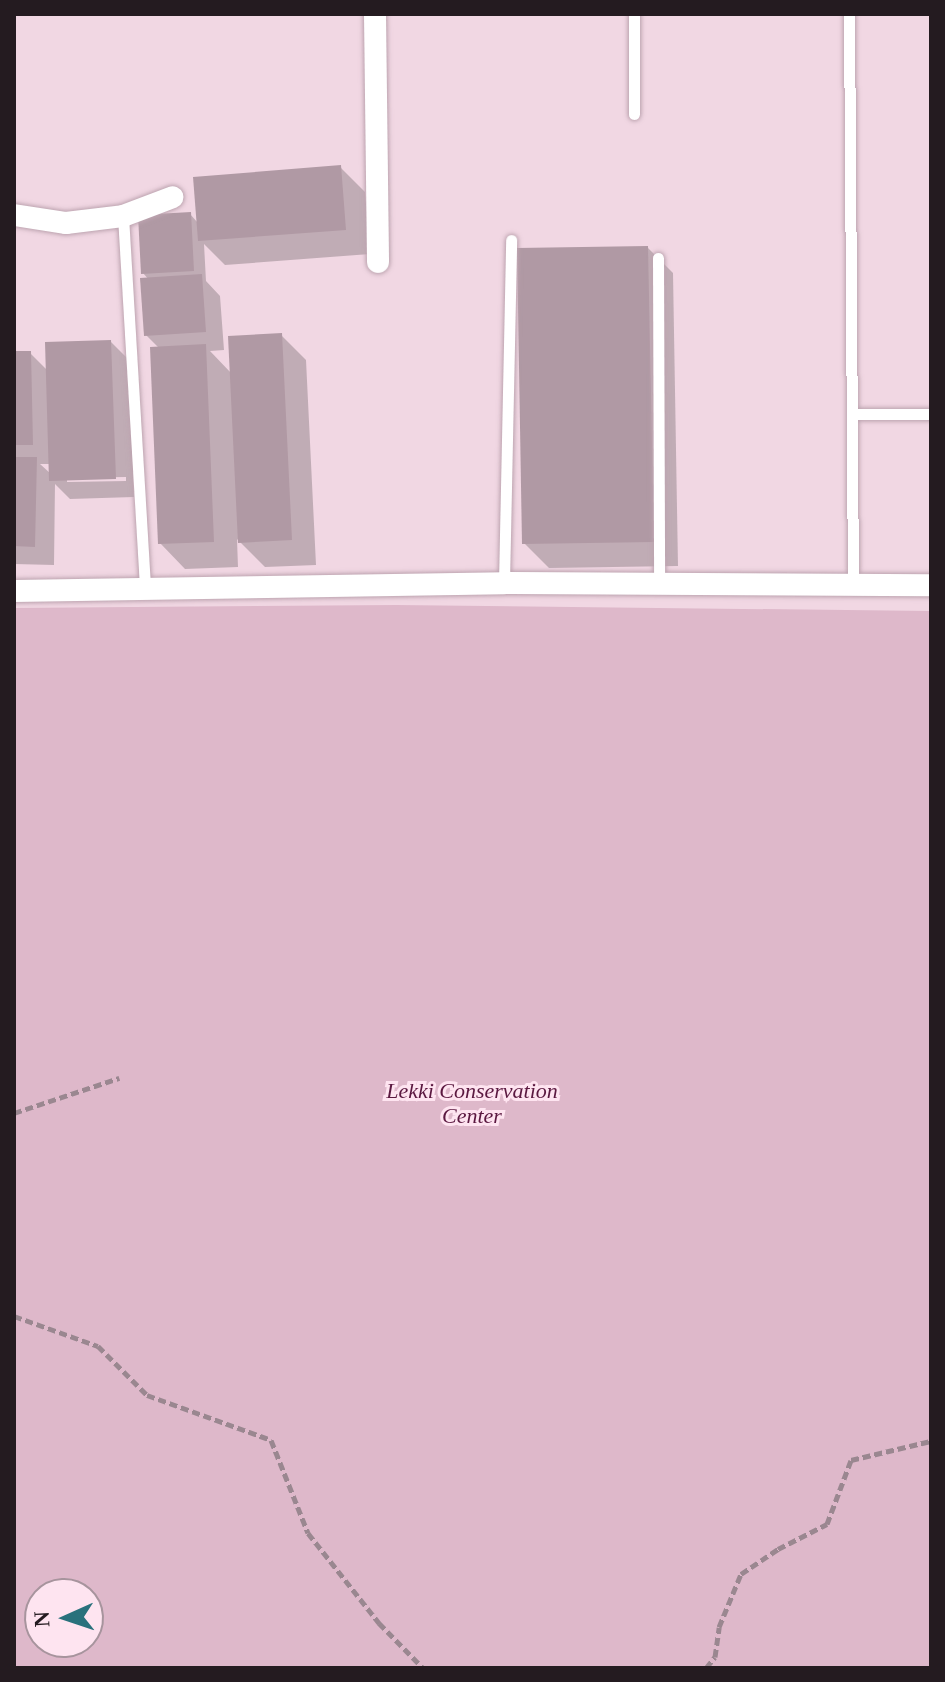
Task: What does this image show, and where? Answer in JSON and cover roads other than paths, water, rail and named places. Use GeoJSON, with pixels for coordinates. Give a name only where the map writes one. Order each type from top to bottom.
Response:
{"type":"FeatureCollection","features":[{"type":"Feature","properties":{"kind":"street"},"geometry":{"type":"LineString","coordinates":[[375,14],[378,262]]}},
{"type":"Feature","properties":{"kind":"street"},"geometry":{"type":"LineString","coordinates":[[14,215],[66,223],[123,216],[173,197]]}},
{"type":"Feature","properties":{"kind":"street"},"geometry":{"type":"LineString","coordinates":[[14,591],[504,583],[931,585]]}},
{"type":"Feature","properties":{"kind":"lane"},"geometry":{"type":"LineString","coordinates":[[634,14],[634,114]]}},
{"type":"Feature","properties":{"kind":"lane"},"geometry":{"type":"LineString","coordinates":[[849,14],[853,584]]}},
{"type":"Feature","properties":{"kind":"lane"},"geometry":{"type":"LineString","coordinates":[[123,216],[145,588]]}},
{"type":"Feature","properties":{"kind":"lane"},"geometry":{"type":"LineString","coordinates":[[504,583],[511,240]]}},
{"type":"Feature","properties":{"kind":"lane"},"geometry":{"type":"LineString","coordinates":[[658,258],[659,584]]}},
{"type":"Feature","properties":{"kind":"lane"},"geometry":{"type":"LineString","coordinates":[[853,414],[931,414]]}},
{"type":"Feature","properties":{"kind":"park label","name":"Lekki Conservation Center"},"geometry":{"type":"Point","coordinates":[472,1102]}}]}
